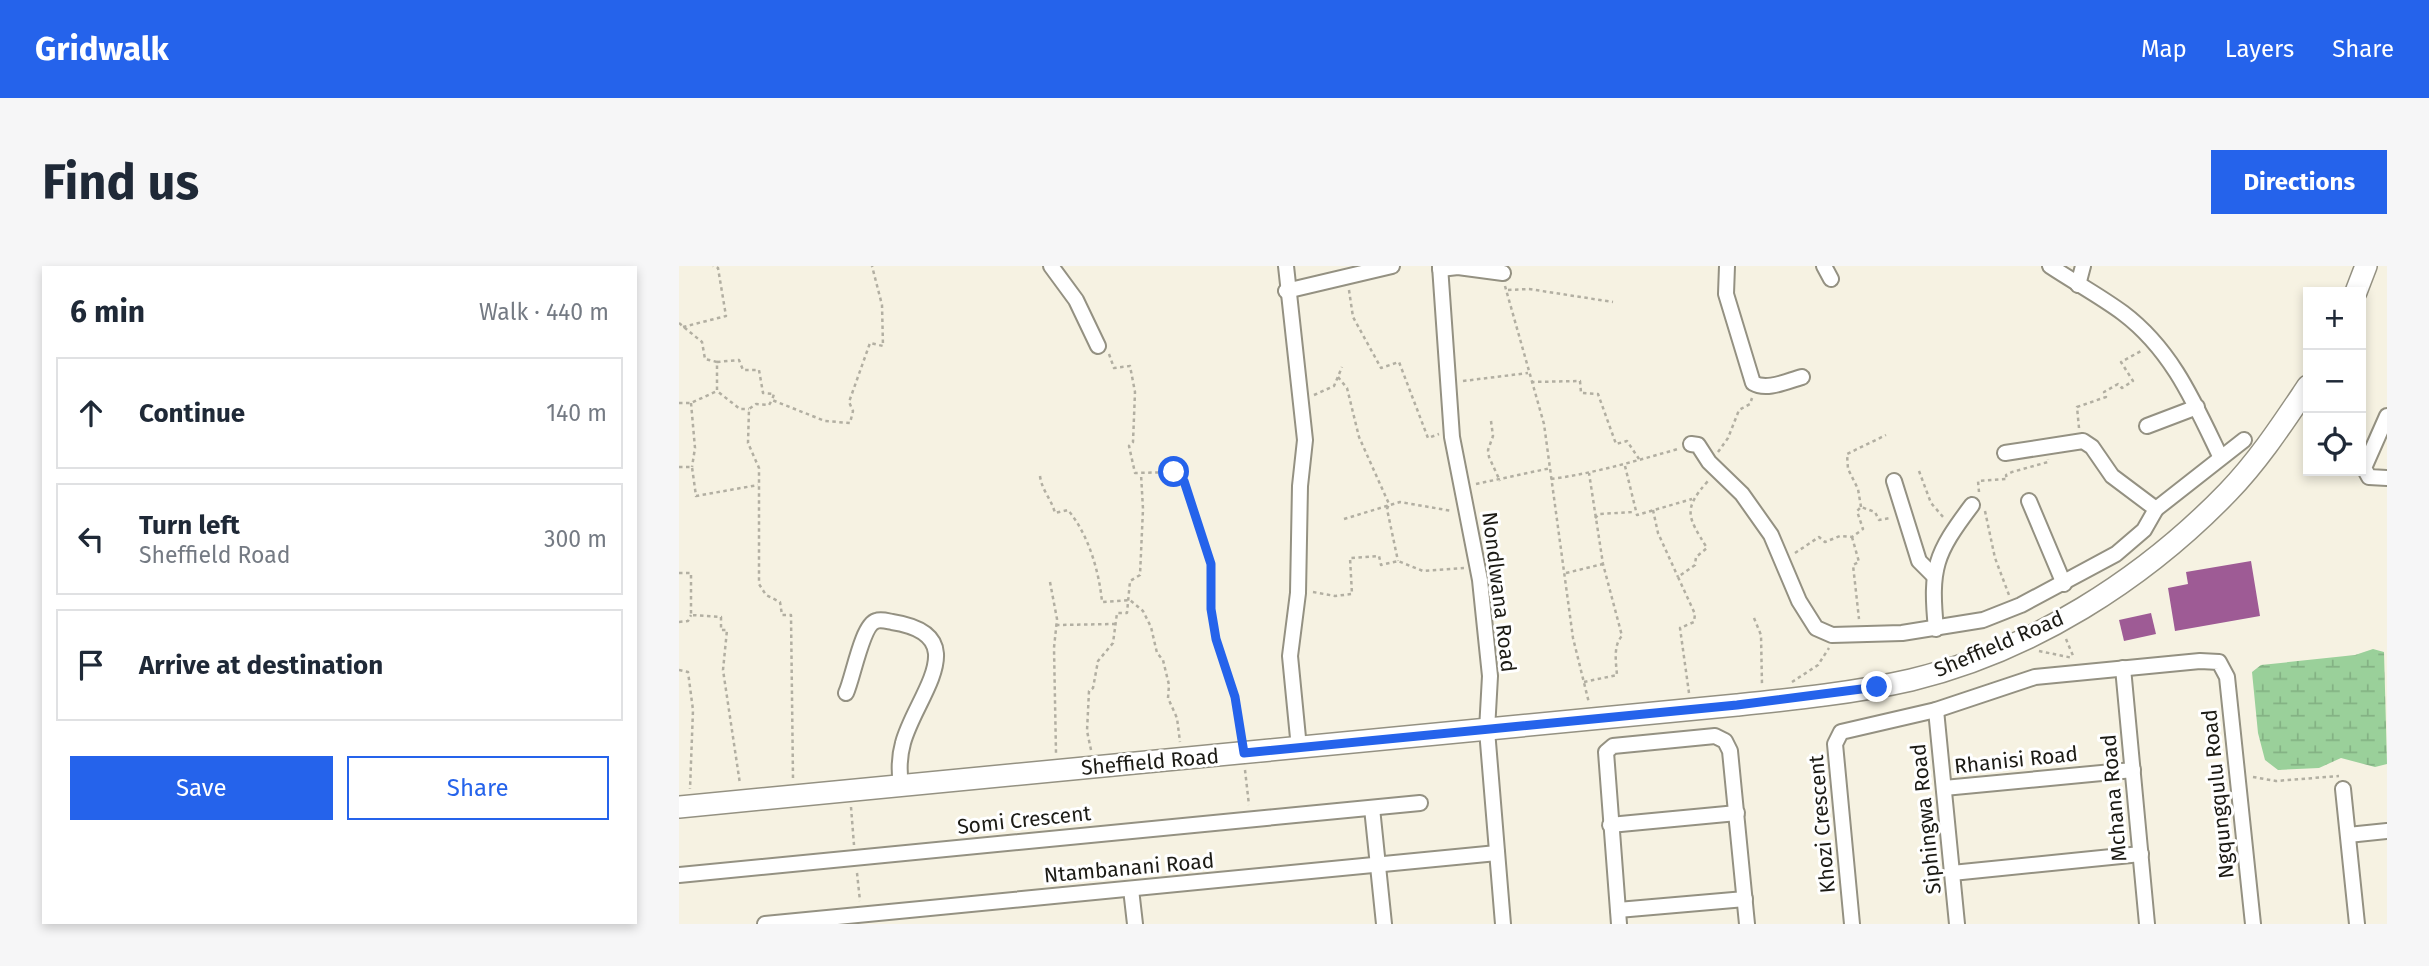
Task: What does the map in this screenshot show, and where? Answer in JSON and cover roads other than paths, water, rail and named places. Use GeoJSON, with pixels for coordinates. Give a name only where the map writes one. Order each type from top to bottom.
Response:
{"type":"FeatureCollection","features":[{"type":"Feature","properties":{"kind":"street"},"geometry":{"type":"LineString","coordinates":[[1051,266],[1076,300],[1098,346]]}},
{"type":"Feature","properties":{"kind":"street"},"geometry":{"type":"LineString","coordinates":[[1286,266],[1286,291],[1305,440],[1300,486],[1298,593],[1290,674],[1299,748]]}},
{"type":"Feature","properties":{"kind":"street"},"geometry":{"type":"LineString","coordinates":[[1286,291],[1392,266]]}},
{"type":"Feature","properties":{"kind":"street"},"geometry":{"type":"LineString","coordinates":[[1727,266],[1728,302],[1747,365],[1757,386],[1770,386],[1802,377]]}},
{"type":"Feature","properties":{"kind":"street"},"geometry":{"type":"LineString","coordinates":[[2050,266],[2124,314],[2157,345],[2197,407],[2220,456]]}},
{"type":"Feature","properties":{"kind":"street"},"geometry":{"type":"LineString","coordinates":[[2078,285],[2083,266]]}},
{"type":"Feature","properties":{"kind":"street"},"geometry":{"type":"LineString","coordinates":[[2358,287],[2366,266]]}},
{"type":"Feature","properties":{"kind":"street"},"geometry":{"type":"LineString","coordinates":[[1440,268],[1458,267],[1503,273]]}},
{"type":"Feature","properties":{"kind":"street","name":"Nondlwana Road"},"geometry":{"type":"LineString","coordinates":[[1440,268],[1451,427],[1478,565],[1490,676],[1487,730],[1503,924]]}},
{"type":"Feature","properties":{"kind":"street","name":"Sheffield Road"},"geometry":{"type":"LineString","coordinates":[[685,800],[901,786],[1056,771],[1244,760],[1299,748],[1838,694],[1913,679],[1989,654],[2081,608],[2167,548],[2249,467],[2303,393]]}},
{"type":"Feature","properties":{"kind":"street"},"geometry":{"type":"LineString","coordinates":[[2147,426],[2197,407]]}},
{"type":"Feature","properties":{"kind":"street"},"geometry":{"type":"LineString","coordinates":[[2387,416],[2364,468],[2369,477],[2387,478]]}},
{"type":"Feature","properties":{"kind":"street"},"geometry":{"type":"LineString","coordinates":[[1691,444],[1697,445],[1755,512],[1784,562],[1805,613],[1816,628],[1832,635],[1859,635],[1936,629],[1983,620],[2064,584],[2116,554],[2144,530],[2156,509],[2243,440]]}},
{"type":"Feature","properties":{"kind":"street"},"geometry":{"type":"LineString","coordinates":[[2005,453],[2083,442],[2092,447],[2112,476],[2156,509]]}},
{"type":"Feature","properties":{"kind":"street"},"geometry":{"type":"LineString","coordinates":[[1894,481],[1919,561],[1933,576]]}},
{"type":"Feature","properties":{"kind":"street"},"geometry":{"type":"LineString","coordinates":[[2029,501],[2064,584]]}},
{"type":"Feature","properties":{"kind":"street"},"geometry":{"type":"LineString","coordinates":[[1936,629],[1933,576],[1941,550],[1953,528],[1972,505]]}},
{"type":"Feature","properties":{"kind":"street"},"geometry":{"type":"LineString","coordinates":[[846,693],[854,677],[864,633],[870,624],[878,620],[915,626],[928,634],[936,648],[935,668],[903,742],[899,772],[901,786]]}},
{"type":"Feature","properties":{"kind":"street","name":"Khozi Crescent"},"geometry":{"type":"LineString","coordinates":[[1852,924],[1835,744],[1837,737],[1850,728],[1887,723],[1937,710],[2025,679],[2200,661],[2219,662]]}},
{"type":"Feature","properties":{"kind":"street","name":"Ngqungqulu Road"},"geometry":{"type":"LineString","coordinates":[[2219,662],[2227,677],[2253,924]]}},
{"type":"Feature","properties":{"kind":"street","name":"Mchana Road"},"geometry":{"type":"LineString","coordinates":[[2123,668],[2147,924]]}},
{"type":"Feature","properties":{"kind":"street","name":"Siphingwa Road"},"geometry":{"type":"LineString","coordinates":[[1937,710],[1957,924]]}},
{"type":"Feature","properties":{"kind":"street"},"geometry":{"type":"LineString","coordinates":[[1745,899],[1619,917],[1605,757],[1609,749],[1716,736],[1725,741],[1730,751],[1748,924]]}},
{"type":"Feature","properties":{"kind":"street","name":"Rhanisi Road"},"geometry":{"type":"LineString","coordinates":[[1944,788],[2133,769]]}},
{"type":"Feature","properties":{"kind":"street"},"geometry":{"type":"LineString","coordinates":[[2343,789],[2357,924]]}},
{"type":"Feature","properties":{"kind":"street","name":"Somi Crescent"},"geometry":{"type":"LineString","coordinates":[[679,875],[1420,803]]}},
{"type":"Feature","properties":{"kind":"street"},"geometry":{"type":"LineString","coordinates":[[1372,808],[1384,924]]}},
{"type":"Feature","properties":{"kind":"street"},"geometry":{"type":"LineString","coordinates":[[1610,825],[1737,813]]}},
{"type":"Feature","properties":{"kind":"street"},"geometry":{"type":"LineString","coordinates":[[2348,835],[2387,831]]}},
{"type":"Feature","properties":{"kind":"street","name":"Ntambanani Road"},"geometry":{"type":"LineString","coordinates":[[765,924],[840,920],[1497,853]]}},
{"type":"Feature","properties":{"kind":"street"},"geometry":{"type":"LineString","coordinates":[[1952,873],[2141,854]]}},
{"type":"Feature","properties":{"kind":"street"},"geometry":{"type":"LineString","coordinates":[[1132,889],[1135,924]]}}]}
